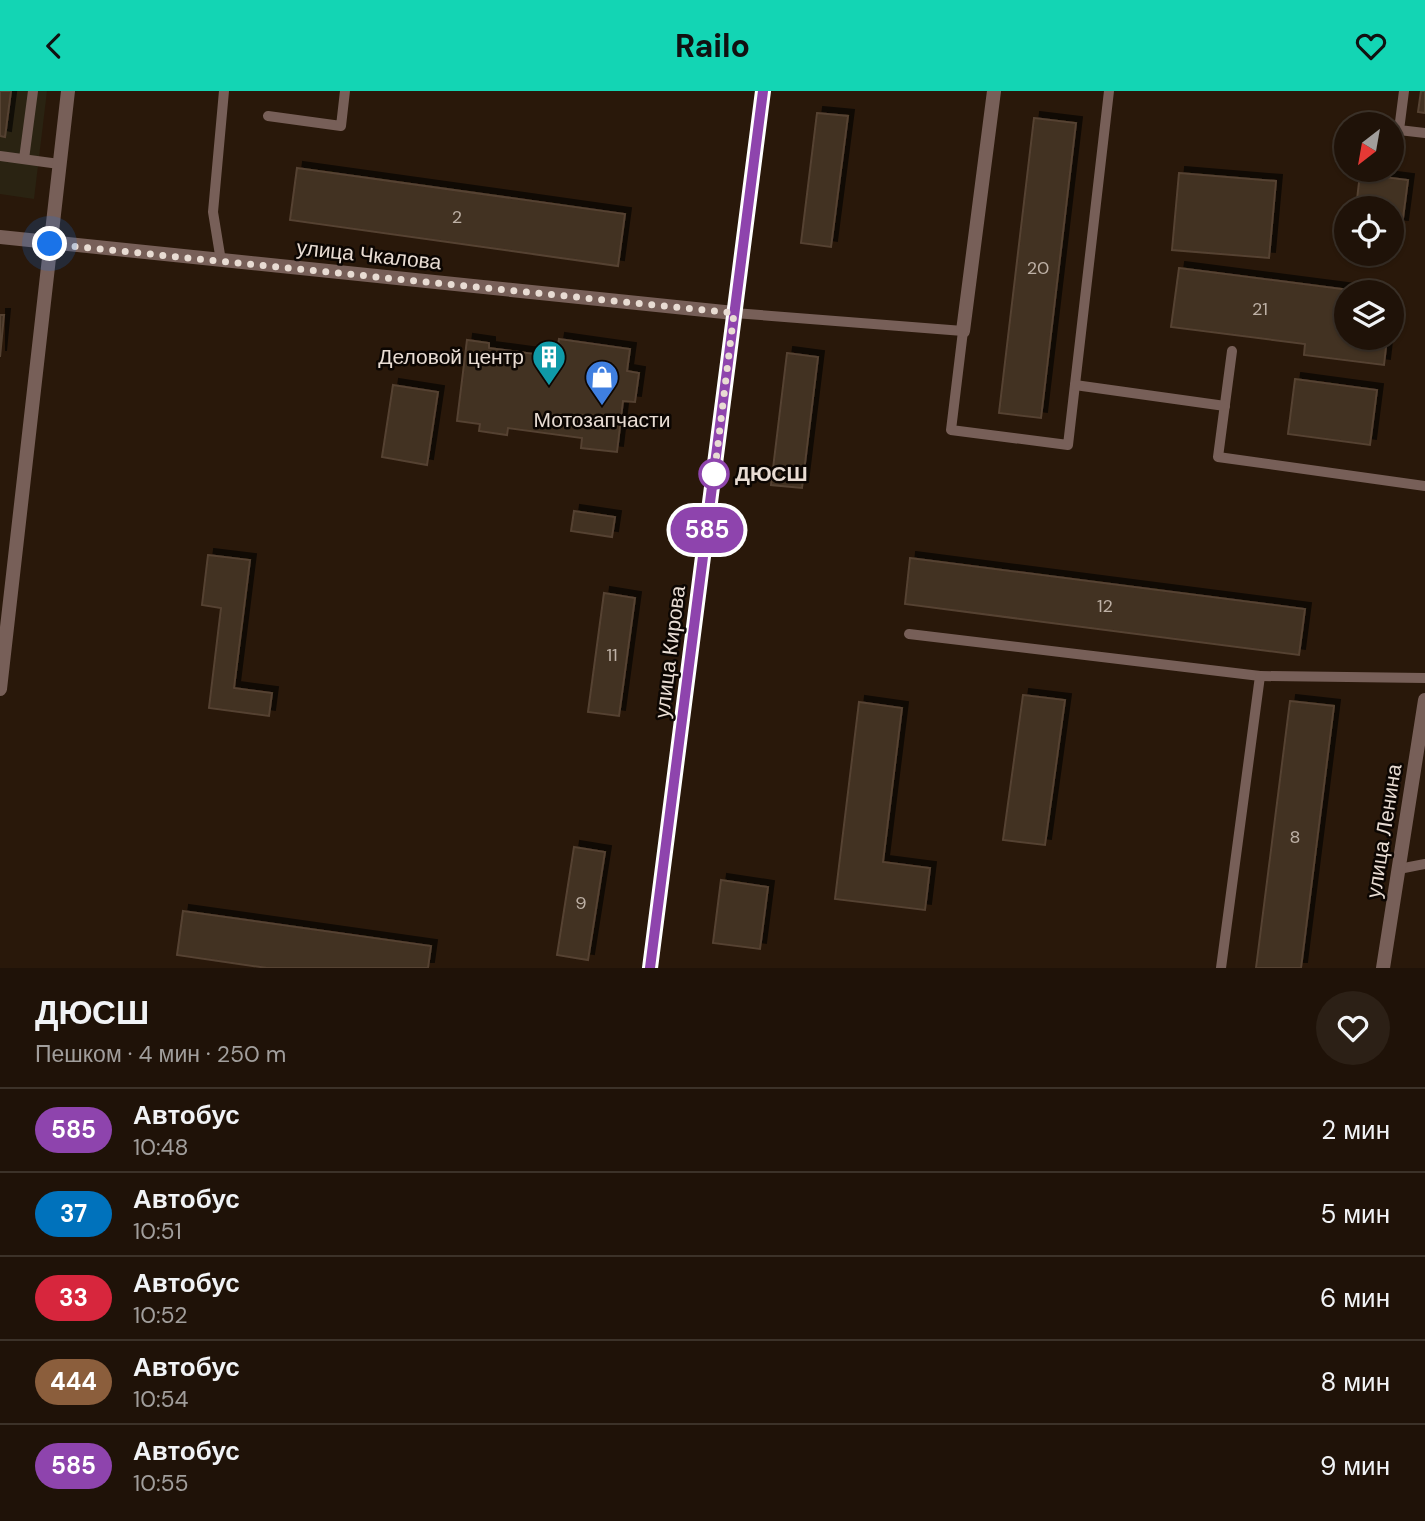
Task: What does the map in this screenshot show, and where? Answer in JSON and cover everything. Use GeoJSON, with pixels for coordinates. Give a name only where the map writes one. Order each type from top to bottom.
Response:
{"type":"FeatureCollection","features":[{"type":"Feature","properties":{"kind":"street"},"geometry":{"type":"LineString","coordinates":[[0,689],[68,91]]}},
{"type":"Feature","properties":{"kind":"street","name":"улица Кирова"},"geometry":{"type":"LineString","coordinates":[[650,968],[763,91]]}},
{"type":"Feature","properties":{"kind":"street"},"geometry":{"type":"LineString","coordinates":[[963,331],[994,91]]}},
{"type":"Feature","properties":{"kind":"street","name":"улица Чкалова"},"geometry":{"type":"LineString","coordinates":[[0,237],[734,313]]}},
{"type":"Feature","properties":{"kind":"street","name":"улица Ленина"},"geometry":{"type":"LineString","coordinates":[[1383,968],[1425,700]]}},
{"type":"Feature","properties":{"kind":"lane"},"geometry":{"type":"LineString","coordinates":[[24,159],[33,91]]}},
{"type":"Feature","properties":{"kind":"lane"},"geometry":{"type":"LineString","coordinates":[[221,261],[213,212],[224,91]]}},
{"type":"Feature","properties":{"kind":"lane"},"geometry":{"type":"LineString","coordinates":[[268,116],[341,125],[345,91]]}},
{"type":"Feature","properties":{"kind":"lane"},"geometry":{"type":"LineString","coordinates":[[734,313],[963,331],[951,430],[1068,445],[1109,91]]}},
{"type":"Feature","properties":{"kind":"lane"},"geometry":{"type":"LineString","coordinates":[[1404,91],[1399,130],[1425,133]]}},
{"type":"Feature","properties":{"kind":"lane"},"geometry":{"type":"LineString","coordinates":[[0,156],[59,164]]}},
{"type":"Feature","properties":{"kind":"lane"},"geometry":{"type":"LineString","coordinates":[[1232,351],[1218,457],[1425,486]]}},
{"type":"Feature","properties":{"kind":"lane"},"geometry":{"type":"LineString","coordinates":[[1076,385],[1224,407]]}},
{"type":"Feature","properties":{"kind":"lane"},"geometry":{"type":"LineString","coordinates":[[909,634],[1260,676],[1425,678]]}},
{"type":"Feature","properties":{"kind":"lane"},"geometry":{"type":"LineString","coordinates":[[1221,968],[1260,676]]}},
{"type":"Feature","properties":{"kind":"lane"},"geometry":{"type":"LineString","coordinates":[[1399,869],[1425,864]]}},
{"type":"Feature","properties":{"kind":"shaded area"},"geometry":{"type":"Polygon","coordinates":[[[0,91],[47,91],[34,199],[0,194],[0,91]]]}},
{"type":"Feature","properties":{"kind":"building"},"geometry":{"type":"Polygon","coordinates":[[[0,91],[11,91],[5,137],[0,136],[0,91]]]}},
{"type":"Feature","properties":{"kind":"building"},"geometry":{"type":"Polygon","coordinates":[[[1421,91],[1425,91],[1425,113],[1418,112],[1421,91]]]}},
{"type":"Feature","properties":{"kind":"building"},"geometry":{"type":"Polygon","coordinates":[[[817,113],[848,116],[831,247],[801,243],[817,113]]]}},
{"type":"Feature","properties":{"kind":"building"},"geometry":{"type":"Polygon","coordinates":[[[1034,118],[1076,123],[1041,418],[999,413],[1034,118]]]}},
{"type":"Feature","properties":{"kind":"building"},"geometry":{"type":"Polygon","coordinates":[[[297,168],[625,214],[618,266],[290,220],[297,168]]]}},
{"type":"Feature","properties":{"kind":"building"},"geometry":{"type":"Polygon","coordinates":[[[1179,173],[1276,181],[1269,258],[1172,250],[1179,173]]]}},
{"type":"Feature","properties":{"kind":"building"},"geometry":{"type":"Polygon","coordinates":[[[1408,180],[1404,211],[1404,196],[1357,196],[1359,182],[1408,180]]]}},
{"type":"Feature","properties":{"kind":"building"},"geometry":{"type":"Polygon","coordinates":[[[1179,268],[1334,288],[1334,350],[1386,350],[1384,365],[1304,355],[1305,344],[1171,327],[1179,268]]]}},
{"type":"Feature","properties":{"kind":"building"},"geometry":{"type":"Polygon","coordinates":[[[0,315],[4,315],[0,357],[0,315]]]}},
{"type":"Feature","properties":{"kind":"building","name":"Деловой центр"},"geometry":{"type":"Polygon","coordinates":[[[559,339],[630,349],[627,371],[639,373],[635,402],[623,401],[617,452],[581,448],[582,438],[508,428],[507,435],[479,431],[480,424],[457,421],[467,340],[489,343],[489,348],[556,357],[559,339]]]}},
{"type":"Feature","properties":{"kind":"building"},"geometry":{"type":"Polygon","coordinates":[[[787,353],[818,357],[802,488],[771,485],[787,353]]]}},
{"type":"Feature","properties":{"kind":"building"},"geometry":{"type":"Polygon","coordinates":[[[1295,379],[1377,390],[1370,445],[1288,434],[1295,379]]]}},
{"type":"Feature","properties":{"kind":"building"},"geometry":{"type":"Polygon","coordinates":[[[393,385],[438,392],[427,465],[382,457],[393,385]]]}},
{"type":"Feature","properties":{"kind":"building"},"geometry":{"type":"Polygon","coordinates":[[[574,511],[615,517],[612,537],[571,531],[574,511]]]}},
{"type":"Feature","properties":{"kind":"building"},"geometry":{"type":"Polygon","coordinates":[[[208,555],[250,560],[234,688],[272,693],[269,716],[209,708],[221,608],[202,605],[208,555]]]}},
{"type":"Feature","properties":{"kind":"building"},"geometry":{"type":"Polygon","coordinates":[[[910,558],[1305,609],[1299,655],[905,604],[910,558]]]}},
{"type":"Feature","properties":{"kind":"building"},"geometry":{"type":"Polygon","coordinates":[[[604,593],[635,598],[619,716],[588,712],[604,593]]]}},
{"type":"Feature","properties":{"kind":"building"},"geometry":{"type":"Polygon","coordinates":[[[1023,695],[1065,700],[1045,845],[1003,840],[1023,695]]]}},
{"type":"Feature","properties":{"kind":"building"},"geometry":{"type":"Polygon","coordinates":[[[1290,701],[1334,706],[1301,968],[1256,968],[1290,701]]]}},
{"type":"Feature","properties":{"kind":"building"},"geometry":{"type":"Polygon","coordinates":[[[859,702],[902,708],[883,862],[930,868],[925,910],[835,899],[859,702]]]}},
{"type":"Feature","properties":{"kind":"building"},"geometry":{"type":"Polygon","coordinates":[[[574,847],[605,852],[588,960],[557,955],[574,847]]]}},
{"type":"Feature","properties":{"kind":"building"},"geometry":{"type":"Polygon","coordinates":[[[721,880],[768,887],[760,949],[713,943],[721,880]]]}},
{"type":"Feature","properties":{"kind":"building"},"geometry":{"type":"Polygon","coordinates":[[[183,911],[431,946],[428,968],[267,968],[177,955],[183,911]]]}},
{"type":"Feature","properties":{"kind":"bus line","name":"585"},"geometry":{"type":"LineString","coordinates":[[650,968],[763,91]]}},
{"type":"Feature","properties":{"kind":"place","name":"Деловой центр"},"geometry":{"type":"Point","coordinates":[549,387]}},
{"type":"Feature","properties":{"kind":"place","name":"Мотозапчасти"},"geometry":{"type":"Point","coordinates":[602,407]}},
{"type":"Feature","properties":{"kind":"place","name":"ДЮСШ"},"geometry":{"type":"Point","coordinates":[714,474]}},
{"type":"Feature","properties":{"kind":"route"},"geometry":{"type":"LineString","coordinates":[[50,244],[734,313],[714,477],[714,474]]}}]}
